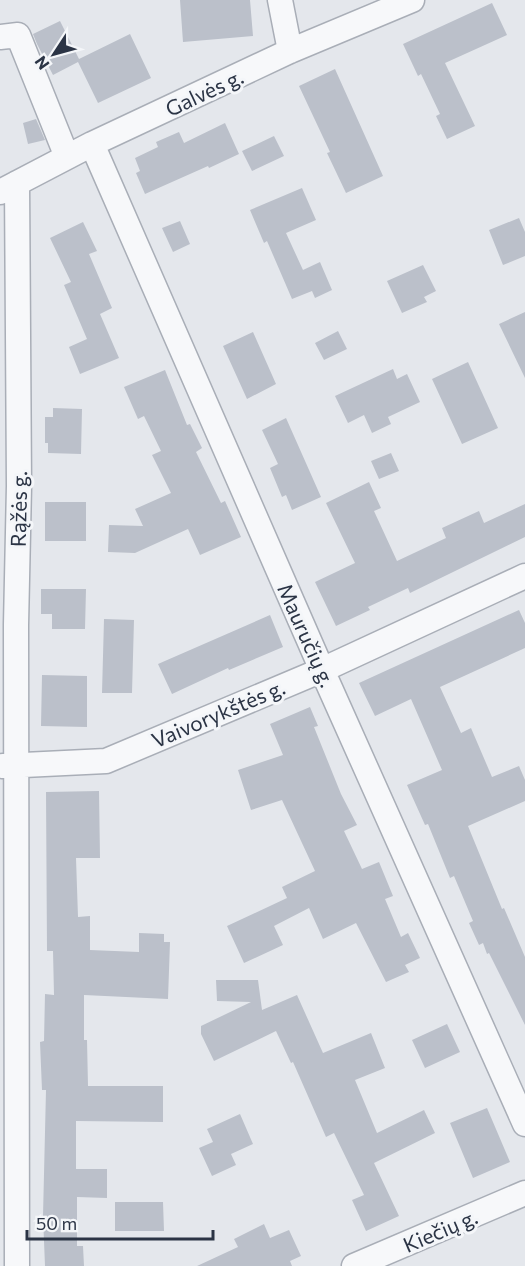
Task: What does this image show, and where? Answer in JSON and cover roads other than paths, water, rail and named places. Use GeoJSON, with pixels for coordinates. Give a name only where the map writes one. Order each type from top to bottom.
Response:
{"type":"FeatureCollection","features":[{"type":"Feature","properties":{"kind":"street"},"geometry":{"type":"LineString","coordinates":[[280,0],[290,51]]}},
{"type":"Feature","properties":{"kind":"street","name":"Galvės g."},"geometry":{"type":"LineString","coordinates":[[9,187],[92,144],[290,51],[412,0]]}},
{"type":"Feature","properties":{"kind":"street"},"geometry":{"type":"LineString","coordinates":[[0,37],[18,35],[66,157]]}},
{"type":"Feature","properties":{"kind":"street","name":"Mauručių g."},"geometry":{"type":"LineString","coordinates":[[92,144],[322,670],[525,1124]]}},
{"type":"Feature","properties":{"kind":"street","name":"Rąžės g."},"geometry":{"type":"LineString","coordinates":[[9,187],[19,486],[16,625],[8,766],[17,1266]]}},
{"type":"Feature","properties":{"kind":"street","name":"Vaivorykštės g."},"geometry":{"type":"LineString","coordinates":[[8,766],[106,761],[322,670],[525,576]]}},
{"type":"Feature","properties":{"kind":"street","name":"Kiečių g."},"geometry":{"type":"LineString","coordinates":[[354,1266],[525,1193]]}}]}
